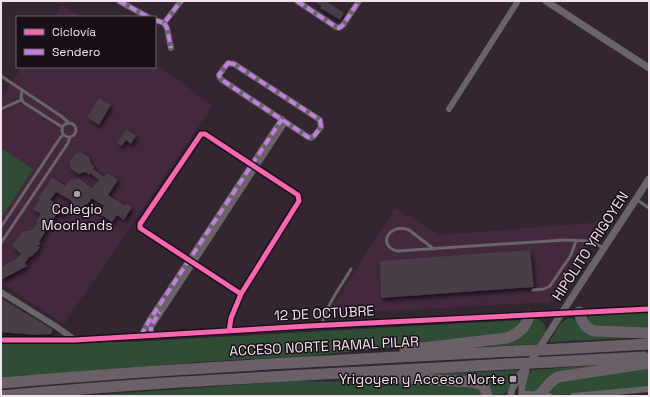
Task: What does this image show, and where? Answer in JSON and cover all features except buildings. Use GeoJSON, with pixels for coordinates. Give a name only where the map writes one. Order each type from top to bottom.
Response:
{"type":"FeatureCollection","features":[{"type":"Feature","properties":{"kind":"highway"},"geometry":{"type":"LineString","coordinates":[[579,312],[585,326],[594,331],[649,333]]}},
{"type":"Feature","properties":{"kind":"highway"},"geometry":{"type":"LineString","coordinates":[[339,360],[507,338],[522,329],[529,316]]}},
{"type":"Feature","properties":{"kind":"highway","name":"ACCESO NORTE RAMAL PILAR"},"geometry":{"type":"LineString","coordinates":[[1,383],[339,360],[649,344]]}},
{"type":"Feature","properties":{"kind":"highway","name":"ACCESO NORTE RAMAL PILAR"},"geometry":{"type":"LineString","coordinates":[[1,396],[55,391],[332,374],[649,357]]}},
{"type":"Feature","properties":{"kind":"highway"},"geometry":{"type":"LineString","coordinates":[[542,396],[551,381],[558,377],[649,363]]}},
{"type":"Feature","properties":{"kind":"highway"},"geometry":{"type":"LineString","coordinates":[[332,374],[474,382],[484,386],[487,396]]}},
{"type":"Feature","properties":{"kind":"street"},"geometry":{"type":"LineString","coordinates":[[119,1],[146,16]]}},
{"type":"Feature","properties":{"kind":"street"},"geometry":{"type":"LineString","coordinates":[[164,23],[179,4],[172,1]]}},
{"type":"Feature","properties":{"kind":"street"},"geometry":{"type":"LineString","coordinates":[[297,1],[339,28],[343,25],[359,1]]}},
{"type":"Feature","properties":{"kind":"street"},"geometry":{"type":"LineString","coordinates":[[448,109],[518,1]]}},
{"type":"Feature","properties":{"kind":"street"},"geometry":{"type":"LineString","coordinates":[[546,1],[649,68]]}},
{"type":"Feature","properties":{"kind":"street"},"geometry":{"type":"LineString","coordinates":[[156,20],[164,23],[167,28],[171,48]]}},
{"type":"Feature","properties":{"kind":"street"},"geometry":{"type":"LineString","coordinates":[[226,64],[234,64],[320,120],[321,124],[314,136],[311,138],[284,120],[222,80],[220,75],[226,64]]}},
{"type":"Feature","properties":{"kind":"street"},"geometry":{"type":"LineString","coordinates":[[151,335],[151,328],[153,324],[191,262],[284,120]]}},
{"type":"Feature","properties":{"kind":"street"},"geometry":{"type":"LineString","coordinates":[[229,331],[231,318],[241,294],[299,201],[298,195],[205,134],[201,134],[140,224],[141,229],[241,294]]}},
{"type":"Feature","properties":{"kind":"street","name":"HIPÓLITO YRIGOYEN"},"geometry":{"type":"LineString","coordinates":[[511,396],[511,391],[519,377],[649,179]]}},
{"type":"Feature","properties":{"kind":"street"},"geometry":{"type":"LineString","coordinates":[[141,336],[149,321],[191,262]]}},
{"type":"Feature","properties":{"kind":"street"},"geometry":{"type":"LineString","coordinates":[[1,292],[75,340]]}},
{"type":"Feature","properties":{"kind":"street","name":"12 DE OCTUBRE"},"geometry":{"type":"LineString","coordinates":[[1,340],[75,340],[322,325],[649,309]]}},
{"type":"Feature","properties":{"kind":"street"},"geometry":{"type":"LineString","coordinates":[[55,340],[58,334],[58,328]]}},
{"type":"Feature","properties":{"kind":"street","name":"HIPÓLITO YRIGOYEN"},"geometry":{"type":"LineString","coordinates":[[522,393],[527,367]]}},
{"type":"Feature","properties":{"kind":"street"},"geometry":{"type":"LineString","coordinates":[[513,388],[518,387],[522,393],[542,396]]}},
{"type":"Feature","properties":{"kind":"street"},"geometry":{"type":"LineString","coordinates":[[573,396],[649,389]]}},
{"type":"Feature","properties":{"kind":"lane"},"geometry":{"type":"LineString","coordinates":[[1,76],[68,122],[73,123],[76,127],[74,134],[70,137],[68,143],[1,243]]}},
{"type":"Feature","properties":{"kind":"lane"},"geometry":{"type":"LineString","coordinates":[[21,100],[22,90]]}},
{"type":"Feature","properties":{"kind":"lane"},"geometry":{"type":"LineString","coordinates":[[1,109],[21,100]]}},
{"type":"Feature","properties":{"kind":"lane"},"geometry":{"type":"LineString","coordinates":[[21,100],[26,105],[62,127]]}},
{"type":"Feature","properties":{"kind":"lane"},"geometry":{"type":"LineString","coordinates":[[63,135],[61,131],[62,127],[68,122]]}},
{"type":"Feature","properties":{"kind":"lane"},"geometry":{"type":"LineString","coordinates":[[63,135],[70,137]]}},
{"type":"Feature","properties":{"kind":"lane"},"geometry":{"type":"LineString","coordinates":[[1,227],[63,135]]}},
{"type":"Feature","properties":{"kind":"lane"},"geometry":{"type":"LineString","coordinates":[[636,199],[649,208]]}},
{"type":"Feature","properties":{"kind":"lane"},"geometry":{"type":"LineString","coordinates":[[434,249],[409,230],[404,228],[392,230],[387,237],[388,246],[391,250],[397,251],[434,249],[565,240],[590,241],[604,248]]}},
{"type":"Feature","properties":{"kind":"lane"},"geometry":{"type":"LineString","coordinates":[[533,290],[544,289],[550,286],[571,255],[576,241]]}},
{"type":"Feature","properties":{"kind":"lane"},"geometry":{"type":"LineString","coordinates":[[322,325],[326,312],[351,269]]}},
{"type":"Feature","properties":{"kind":"shaded area"},"geometry":{"type":"Polygon","coordinates":[[[62,5],[79,16],[55,16],[62,5]]]}},
{"type":"Feature","properties":{"kind":"shaded area","name":"Colegio Moorlands"},"geometry":{"type":"Polygon","coordinates":[[[156,66],[213,105],[64,324],[1,283],[1,98],[21,68],[156,68],[156,66]]]}},
{"type":"Feature","properties":{"kind":"shaded area"},"geometry":{"type":"Polygon","coordinates":[[[395,208],[440,235],[604,222],[551,302],[328,314],[395,208]]]}},
{"type":"Feature","properties":{"kind":"green space"},"geometry":{"type":"Polygon","coordinates":[[[1,148],[33,169],[1,218],[1,148]]]}},
{"type":"Feature","properties":{"kind":"green space"},"geometry":{"type":"Polygon","coordinates":[[[649,312],[649,330],[599,330],[586,320],[592,314],[649,312]]]}},
{"type":"Feature","properties":{"kind":"green space"},"geometry":{"type":"Polygon","coordinates":[[[568,318],[577,320],[582,325],[649,337],[549,342],[560,324],[568,318]]]}},
{"type":"Feature","properties":{"kind":"green space"},"geometry":{"type":"Polygon","coordinates":[[[534,319],[538,319],[545,325],[546,331],[538,344],[431,349],[505,340],[534,319]]]}},
{"type":"Feature","properties":{"kind":"green space"},"geometry":{"type":"Polygon","coordinates":[[[524,320],[515,332],[489,338],[306,356],[199,362],[1,378],[1,342],[131,342],[524,320]]]}},
{"type":"Feature","properties":{"kind":"green space"},"geometry":{"type":"Polygon","coordinates":[[[597,365],[625,365],[577,371],[538,393],[527,391],[525,385],[526,380],[532,370],[597,365]]]}},
{"type":"Feature","properties":{"kind":"green space"},"geometry":{"type":"Polygon","coordinates":[[[649,368],[649,388],[556,395],[552,395],[550,391],[554,382],[649,368]]]}},
{"type":"Feature","properties":{"kind":"green space"},"geometry":{"type":"Polygon","coordinates":[[[521,370],[510,388],[499,396],[493,396],[487,388],[413,375],[521,370]]]}},
{"type":"Feature","properties":{"kind":"green space"},"geometry":{"type":"Polygon","coordinates":[[[291,381],[471,383],[477,385],[483,396],[83,396],[291,381]]]}},
{"type":"Feature","properties":{"kind":"marked path"},"geometry":{"type":"LineString","coordinates":[[119,1],[146,16]]}},
{"type":"Feature","properties":{"kind":"marked path"},"geometry":{"type":"LineString","coordinates":[[156,20],[164,23],[181,1]]}},
{"type":"Feature","properties":{"kind":"marked path"},"geometry":{"type":"LineString","coordinates":[[297,1],[339,28],[343,25],[359,1]]}},
{"type":"Feature","properties":{"kind":"marked path"},"geometry":{"type":"LineString","coordinates":[[164,23],[167,28],[171,48]]}},
{"type":"Feature","properties":{"kind":"marked path"},"geometry":{"type":"LineString","coordinates":[[228,63],[234,64],[320,120],[321,127],[314,136],[311,138],[308,137],[222,80],[219,75],[228,63]]}},
{"type":"Feature","properties":{"kind":"marked path"},"geometry":{"type":"LineString","coordinates":[[141,336],[149,321],[282,119]]}},
{"type":"Feature","properties":{"kind":"marked path"},"geometry":{"type":"LineString","coordinates":[[151,335],[151,326],[160,312]]}},
{"type":"Feature","properties":{"kind":"cycle path"},"geometry":{"type":"LineString","coordinates":[[229,331],[231,318],[241,294],[299,201],[298,195],[205,134],[201,134],[140,224],[140,228],[241,294]]}},
{"type":"Feature","properties":{"kind":"cycle path"},"geometry":{"type":"LineString","coordinates":[[1,340],[75,340],[309,326],[649,309]]}},
{"type":"Feature","properties":{"kind":"place","name":"Colegio Moorlands"},"geometry":{"type":"Point","coordinates":[77,194]}},
{"type":"Feature","properties":{"kind":"place","name":"Yrigoyen y Acceso Norte"},"geometry":{"type":"Point","coordinates":[513,379]}}]}
